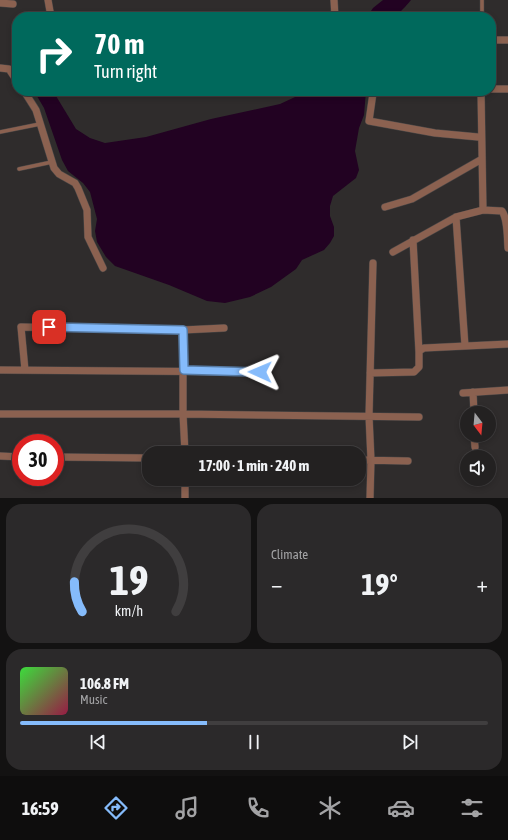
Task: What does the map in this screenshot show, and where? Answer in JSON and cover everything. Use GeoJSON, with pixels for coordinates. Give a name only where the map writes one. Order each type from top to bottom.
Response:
{"type":"FeatureCollection","features":[{"type":"Feature","properties":{"kind":"street"},"geometry":{"type":"LineString","coordinates":[[48,0],[50,12]]}},
{"type":"Feature","properties":{"kind":"street"},"geometry":{"type":"LineString","coordinates":[[334,0],[335,12]]}},
{"type":"Feature","properties":{"kind":"street"},"geometry":{"type":"LineString","coordinates":[[0,2],[13,4]]}},
{"type":"Feature","properties":{"kind":"street"},"geometry":{"type":"LineString","coordinates":[[496,40],[508,40]]}},
{"type":"Feature","properties":{"kind":"street"},"geometry":{"type":"LineString","coordinates":[[0,68],[9,69],[12,74]]}},
{"type":"Feature","properties":{"kind":"street"},"geometry":{"type":"LineString","coordinates":[[496,89],[508,89]]}},
{"type":"Feature","properties":{"kind":"street"},"geometry":{"type":"LineString","coordinates":[[27,96],[36,110],[52,162],[57,172],[75,183],[78,188],[87,210],[88,237],[103,268]]}},
{"type":"Feature","properties":{"kind":"street"},"geometry":{"type":"LineString","coordinates":[[373,96],[369,121],[435,133],[478,138]]}},
{"type":"Feature","properties":{"kind":"street"},"geometry":{"type":"LineString","coordinates":[[481,96],[482,210]]}},
{"type":"Feature","properties":{"kind":"street"},"geometry":{"type":"LineString","coordinates":[[385,208],[412,199],[482,159]]}},
{"type":"Feature","properties":{"kind":"street"},"geometry":{"type":"LineString","coordinates":[[393,252],[456,217],[482,210],[502,211],[506,220],[508,248]]}},
{"type":"Feature","properties":{"kind":"street"},"geometry":{"type":"LineString","coordinates":[[456,217],[465,346]]}},
{"type":"Feature","properties":{"kind":"street"},"geometry":{"type":"LineString","coordinates":[[370,373],[414,372],[419,367],[413,240]]}},
{"type":"Feature","properties":{"kind":"street"},"geometry":{"type":"LineString","coordinates":[[370,498],[371,460],[369,416],[373,263]]}},
{"type":"Feature","properties":{"kind":"street"},"geometry":{"type":"LineString","coordinates":[[25,370],[21,327],[183,330],[224,328]]}},
{"type":"Feature","properties":{"kind":"street"},"geometry":{"type":"LineString","coordinates":[[183,330],[185,446]]}},
{"type":"Feature","properties":{"kind":"street"},"geometry":{"type":"LineString","coordinates":[[419,352],[424,348],[508,344]]}},
{"type":"Feature","properties":{"kind":"street"},"geometry":{"type":"LineString","coordinates":[[0,370],[184,370],[260,372]]}},
{"type":"Feature","properties":{"kind":"street"},"geometry":{"type":"LineString","coordinates":[[463,393],[508,390]]}},
{"type":"Feature","properties":{"kind":"street"},"geometry":{"type":"LineString","coordinates":[[473,392],[474,406]]}},
{"type":"Feature","properties":{"kind":"street"},"geometry":{"type":"LineString","coordinates":[[0,414],[183,414],[419,417]]}},
{"type":"Feature","properties":{"kind":"street"},"geometry":{"type":"LineString","coordinates":[[475,442],[475,446]]}},
{"type":"Feature","properties":{"kind":"street"},"geometry":{"type":"LineString","coordinates":[[0,456],[12,457]]}},
{"type":"Feature","properties":{"kind":"street"},"geometry":{"type":"LineString","coordinates":[[64,457],[142,458]]}},
{"type":"Feature","properties":{"kind":"street"},"geometry":{"type":"LineString","coordinates":[[366,460],[408,461]]}},
{"type":"Feature","properties":{"kind":"street"},"geometry":{"type":"LineString","coordinates":[[185,486],[185,498]]}},
{"type":"Feature","properties":{"kind":"lane"},"geometry":{"type":"LineString","coordinates":[[482,0],[482,12]]}},
{"type":"Feature","properties":{"kind":"lane"},"geometry":{"type":"LineString","coordinates":[[0,132],[40,124]]}},
{"type":"Feature","properties":{"kind":"lane"},"geometry":{"type":"LineString","coordinates":[[19,170],[52,162]]}},
{"type":"Feature","properties":{"kind":"shaded area"},"geometry":{"type":"Polygon","coordinates":[[[383,0],[411,0],[400,12],[370,12],[383,0]]]}},
{"type":"Feature","properties":{"kind":"shaded area"},"geometry":{"type":"Polygon","coordinates":[[[37,96],[56,96],[76,129],[90,138],[105,143],[146,137],[211,119],[280,104],[297,96],[366,96],[364,115],[359,128],[355,151],[359,170],[356,178],[333,196],[330,206],[330,216],[334,227],[334,236],[330,243],[324,250],[302,260],[296,269],[271,287],[250,297],[225,303],[207,301],[169,285],[115,266],[106,257],[97,242],[95,231],[97,219],[90,192],[83,183],[68,171],[62,160],[44,108],[37,96]]]}},
{"type":"Feature","properties":{"kind":"route"},"geometry":{"type":"LineString","coordinates":[[49,327],[183,330],[184,370],[260,372]]}}]}
